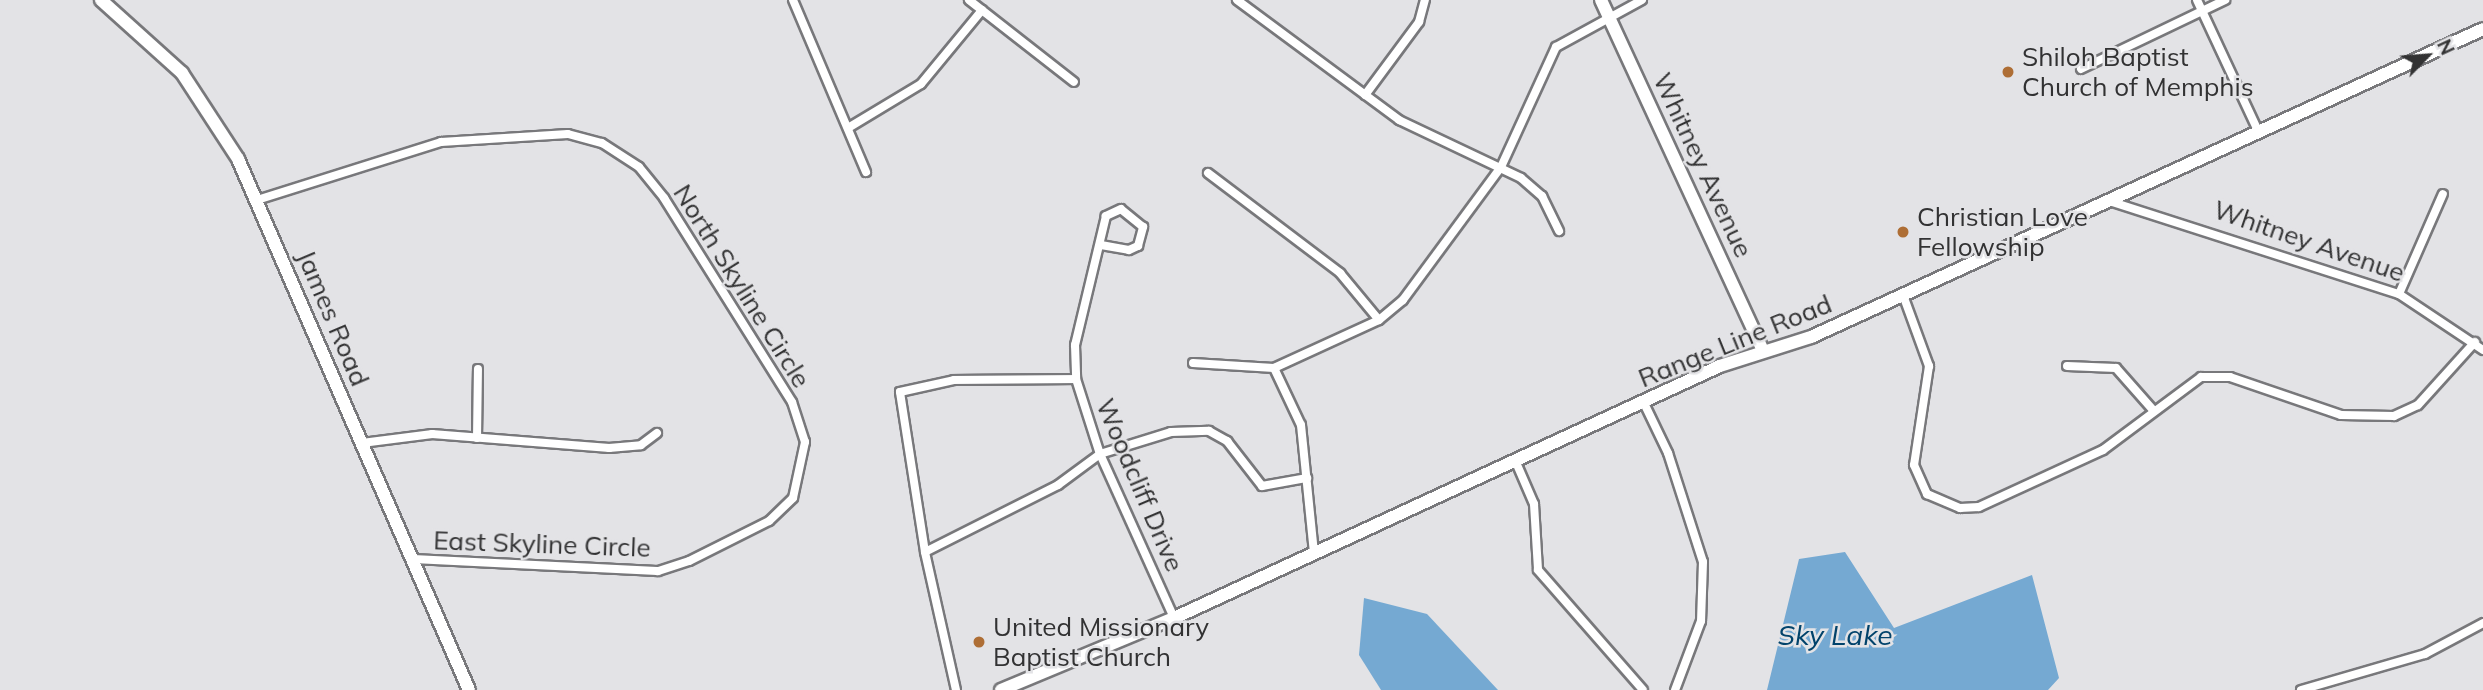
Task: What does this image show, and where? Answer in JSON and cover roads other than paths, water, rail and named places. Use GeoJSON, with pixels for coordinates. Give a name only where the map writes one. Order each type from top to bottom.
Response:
{"type":"FeatureCollection","features":[{"type":"Feature","properties":{"kind":"main road","name":"James Road"},"geometry":{"type":"LineString","coordinates":[[102,0],[202,97],[257,200],[469,690]]}},
{"type":"Feature","properties":{"kind":"main road","name":"Whitney Avenue"},"geometry":{"type":"LineString","coordinates":[[1601,0],[1763,350]]}},
{"type":"Feature","properties":{"kind":"main road","name":"Range Line Road"},"geometry":{"type":"LineString","coordinates":[[1001,690],[1174,618],[1643,401],[1763,350],[1811,337],[2483,29]]}},
{"type":"Feature","properties":{"kind":"street"},"geometry":{"type":"LineString","coordinates":[[793,0],[866,173]]}},
{"type":"Feature","properties":{"kind":"street"},"geometry":{"type":"LineString","coordinates":[[969,0],[1074,82]]}},
{"type":"Feature","properties":{"kind":"street"},"geometry":{"type":"LineString","coordinates":[[1237,0],[1399,120],[1501,167],[1542,196],[1559,231]]}},
{"type":"Feature","properties":{"kind":"street"},"geometry":{"type":"LineString","coordinates":[[1365,95],[1419,22],[1425,0]]}},
{"type":"Feature","properties":{"kind":"street"},"geometry":{"type":"LineString","coordinates":[[1193,363],[1273,368],[1380,320],[1403,300],[1501,167],[1556,47],[1608,16],[1642,0]]}},
{"type":"Feature","properties":{"kind":"street"},"geometry":{"type":"LineString","coordinates":[[2197,0],[2258,131]]}},
{"type":"Feature","properties":{"kind":"street"},"geometry":{"type":"LineString","coordinates":[[2081,69],[2225,0]]}},
{"type":"Feature","properties":{"kind":"street"},"geometry":{"type":"LineString","coordinates":[[848,128],[921,84],[982,10]]}},
{"type":"Feature","properties":{"kind":"street","name":"North Skyline Circle"},"geometry":{"type":"LineString","coordinates":[[257,200],[441,142],[541,134],[602,143],[639,167],[664,198],[792,402],[805,442],[802,475]]}},
{"type":"Feature","properties":{"kind":"street"},"geometry":{"type":"LineString","coordinates":[[1208,173],[1340,273],[1380,320]]}},
{"type":"Feature","properties":{"kind":"street"},"geometry":{"type":"LineString","coordinates":[[2399,293],[2443,194]]}},
{"type":"Feature","properties":{"kind":"street","name":"Whitney Avenue"},"geometry":{"type":"LineString","coordinates":[[2109,201],[2399,293],[2475,342],[2483,350]]}},
{"type":"Feature","properties":{"kind":"street","name":"Woodcliff Drive"},"geometry":{"type":"LineString","coordinates":[[1101,244],[1129,250],[1138,246],[1143,227],[1114,209],[1106,216],[1075,345],[1076,379],[1100,454],[1174,618]]}},
{"type":"Feature","properties":{"kind":"street"},"geometry":{"type":"LineString","coordinates":[[1903,295],[1929,366],[1914,465],[1927,494],[1943,504],[1960,508],[1991,501],[2103,450],[2186,383],[2213,376],[2342,415],[2394,416],[2432,393],[2475,342]]}},
{"type":"Feature","properties":{"kind":"street"},"geometry":{"type":"LineString","coordinates":[[2067,366],[2116,368],[2153,410]]}},
{"type":"Feature","properties":{"kind":"street"},"geometry":{"type":"LineString","coordinates":[[1273,368],[1301,425],[1314,554]]}},
{"type":"Feature","properties":{"kind":"street"},"geometry":{"type":"LineString","coordinates":[[477,439],[478,369]]}},
{"type":"Feature","properties":{"kind":"street"},"geometry":{"type":"LineString","coordinates":[[956,690],[925,552],[900,391],[954,380],[1076,379]]}},
{"type":"Feature","properties":{"kind":"street"},"geometry":{"type":"LineString","coordinates":[[1643,401],[1668,453],[1703,562],[1701,621],[1675,690]]}},
{"type":"Feature","properties":{"kind":"street"},"geometry":{"type":"LineString","coordinates":[[925,552],[1058,485],[1100,454],[1171,432],[1209,431],[1227,441],[1262,486],[1307,478]]}},
{"type":"Feature","properties":{"kind":"street"},"geometry":{"type":"LineString","coordinates":[[362,443],[432,434],[609,448],[640,445],[657,433]]}},
{"type":"Feature","properties":{"kind":"street"},"geometry":{"type":"LineString","coordinates":[[1515,460],[1534,504],[1538,570],[1643,690]]}},
{"type":"Feature","properties":{"kind":"street","name":"East Skyline Circle"},"geometry":{"type":"LineString","coordinates":[[412,559],[658,571],[769,521],[793,498],[802,475]]}},
{"type":"Feature","properties":{"kind":"street"},"geometry":{"type":"LineString","coordinates":[[2301,690],[2327,687],[2425,654],[2483,623]]}},
{"type":"Feature","properties":{"kind":"water","name":"Sky Lake"},"geometry":{"type":"Polygon","coordinates":[[[1845,552],[1894,628],[2032,575],[2059,678],[2048,690],[1767,690],[1799,559],[1845,552]]]}},
{"type":"Feature","properties":{"kind":"water"},"geometry":{"type":"Polygon","coordinates":[[[1364,598],[1427,614],[1498,690],[1381,690],[1359,655],[1364,598]]]}},
{"type":"Feature","properties":{"kind":"place","name":"Shiloh Baptist Church of Memphis"},"geometry":{"type":"Point","coordinates":[2008,72]}},
{"type":"Feature","properties":{"kind":"place","name":"Christian Love Fellowship"},"geometry":{"type":"Point","coordinates":[1903,232]}},
{"type":"Feature","properties":{"kind":"place","name":"United Missionary Baptist Church"},"geometry":{"type":"Point","coordinates":[979,642]}}]}
